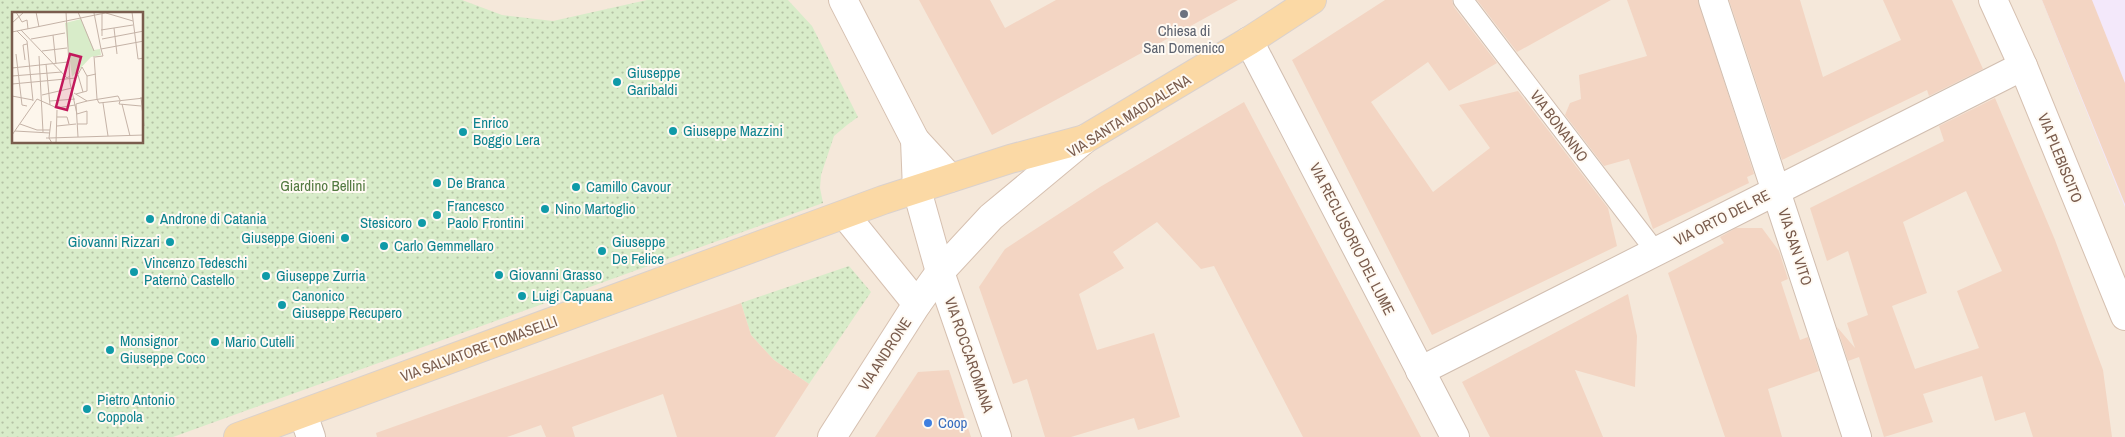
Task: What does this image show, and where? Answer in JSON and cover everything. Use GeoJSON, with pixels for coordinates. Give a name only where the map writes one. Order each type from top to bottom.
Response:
{"type":"FeatureCollection","features":[{"type":"Feature","properties":{"kind":"main road","name":"VIA SANTA MADDALENA"},"geometry":{"type":"LineString","coordinates":[[1085,139],[1249,41],[1312,0]]}},
{"type":"Feature","properties":{"kind":"main road","name":"VIA SALVATORE TOMASELLI"},"geometry":{"type":"LineString","coordinates":[[238,437],[307,425],[845,215],[950,178],[1085,139]]}},
{"type":"Feature","properties":{"kind":"street"},"geometry":{"type":"LineString","coordinates":[[843,0],[915,140],[950,178]]}},
{"type":"Feature","properties":{"kind":"street","name":"VIA SAN VITO"},"geometry":{"type":"LineString","coordinates":[[1713,0],[1858,437]]}},
{"type":"Feature","properties":{"kind":"street","name":"VIA PLEBISCITO"},"geometry":{"type":"LineString","coordinates":[[1993,0],[2023,66],[2125,316]]}},
{"type":"Feature","properties":{"kind":"street","name":"VIA RECLUSORIO DEL LUME"},"geometry":{"type":"LineString","coordinates":[[1249,41],[1455,437]]}},
{"type":"Feature","properties":{"kind":"street","name":"VIA ORTO DEL RE"},"geometry":{"type":"LineString","coordinates":[[1420,371],[2023,66]]}},
{"type":"Feature","properties":{"kind":"street","name":"VIA SANTA MADDALENA"},"geometry":{"type":"LineString","coordinates":[[940,272],[991,217],[1085,139]]}},
{"type":"Feature","properties":{"kind":"street","name":"VIA ROCCAROMANA"},"geometry":{"type":"LineString","coordinates":[[915,140],[917,190],[940,272],[997,437]]}},
{"type":"Feature","properties":{"kind":"street"},"geometry":{"type":"LineString","coordinates":[[845,215],[917,304]]}},
{"type":"Feature","properties":{"kind":"street","name":"VIA ANDRONE"},"geometry":{"type":"LineString","coordinates":[[832,437],[917,304],[940,272]]}},
{"type":"Feature","properties":{"kind":"lane","name":"VIA BONANNO"},"geometry":{"type":"LineString","coordinates":[[1463,0],[1656,252]]}},
{"type":"Feature","properties":{"kind":"shaded area"},"geometry":{"type":"Polygon","coordinates":[[[0,0],[2125,0],[2125,437],[0,437],[0,0]]]}},
{"type":"Feature","properties":{"kind":"shaded area"},"geometry":{"type":"Polygon","coordinates":[[[2042,0],[2125,0],[2125,207],[2076,85],[2042,0]]]}},
{"type":"Feature","properties":{"kind":"green space","name":"Giardino Bellini"},"geometry":{"type":"Polygon","coordinates":[[[0,0],[462,0],[502,15],[553,21],[647,0],[788,0],[812,26],[858,117],[834,136],[821,175],[820,188],[823,203],[173,437],[0,437],[0,0]]]}},
{"type":"Feature","properties":{"kind":"green space"},"geometry":{"type":"Polygon","coordinates":[[[849,266],[871,292],[809,384],[774,360],[751,335],[741,303],[849,266]]]}},
{"type":"Feature","properties":{"kind":"building"},"geometry":{"type":"Polygon","coordinates":[[[919,0],[990,0],[1005,28],[1056,0],[1238,0],[992,135],[919,0]]]}},
{"type":"Feature","properties":{"kind":"building"},"geometry":{"type":"Polygon","coordinates":[[[1385,0],[1452,0],[1454,7],[1497,63],[1449,91],[1428,62],[1371,102],[1433,192],[1490,148],[1459,105],[1518,91],[1608,208],[1617,246],[1432,335],[1292,60],[1385,0]]]}},
{"type":"Feature","properties":{"kind":"building"},"geometry":{"type":"Polygon","coordinates":[[[1477,0],[1611,0],[1517,52],[1477,0]]]}},
{"type":"Feature","properties":{"kind":"building"},"geometry":{"type":"Polygon","coordinates":[[[1627,0],[1698,0],[1754,174],[1747,177],[1749,183],[1653,229],[1629,159],[1604,166],[1565,115],[1570,103],[1581,99],[1579,75],[1647,56],[1627,0]]]}},
{"type":"Feature","properties":{"kind":"building"},"geometry":{"type":"Polygon","coordinates":[[[1729,0],[1800,0],[1823,77],[1901,40],[1883,0],[1952,0],[1983,69],[1929,96],[1927,90],[1782,160],[1729,0]]]}},
{"type":"Feature","properties":{"kind":"building"},"geometry":{"type":"Polygon","coordinates":[[[2042,0],[2092,0],[2125,83],[2125,204],[2042,0]]]}},
{"type":"Feature","properties":{"kind":"building"},"geometry":{"type":"Polygon","coordinates":[[[1995,98],[2055,240],[2103,370],[2112,437],[2033,437],[2025,412],[1995,421],[1982,376],[1923,394],[1933,422],[1884,437],[1859,357],[1848,361],[1837,327],[1855,348],[1847,323],[1868,315],[1848,251],[1827,261],[1810,208],[1944,141],[1939,126],[1995,98]],[[1966,191],[1903,222],[1927,293],[1892,306],[1915,369],[1979,348],[1957,291],[2002,271],[1966,191]]]}},
{"type":"Feature","properties":{"kind":"building"},"geometry":{"type":"Polygon","coordinates":[[[1244,102],[1421,437],[1303,437],[1214,266],[1201,269],[1157,222],[1113,252],[1124,268],[1079,294],[1097,350],[1154,333],[1180,417],[1138,430],[1134,418],[1071,437],[1045,437],[1027,379],[1013,384],[979,287],[1005,249],[1100,187],[1244,102]]]}},
{"type":"Feature","properties":{"kind":"building"},"geometry":{"type":"Polygon","coordinates":[[[1736,228],[1762,228],[1779,251],[1788,279],[1781,282],[1800,340],[1808,337],[1819,371],[1768,389],[1782,437],[1725,437],[1668,273],[1724,243],[1720,237],[1736,228]]]}},
{"type":"Feature","properties":{"kind":"building"},"geometry":{"type":"Polygon","coordinates":[[[1628,294],[1637,336],[1635,387],[1575,370],[1603,437],[1490,437],[1462,382],[1628,294]]]}},
{"type":"Feature","properties":{"kind":"building"},"geometry":{"type":"Polygon","coordinates":[[[741,303],[751,335],[774,360],[809,384],[775,437],[677,437],[663,394],[572,427],[575,437],[546,437],[541,425],[507,437],[377,437],[376,433],[741,303]]]}},
{"type":"Feature","properties":{"kind":"building"},"geometry":{"type":"Polygon","coordinates":[[[949,370],[971,437],[875,437],[918,372],[949,370]]]}},
{"type":"Feature","properties":{"kind":"place","name":"Chiesa di San Domenico"},"geometry":{"type":"Point","coordinates":[1184,14]}},
{"type":"Feature","properties":{"kind":"place","name":"Giuseppe Garibaldi"},"geometry":{"type":"Point","coordinates":[617,82]}},
{"type":"Feature","properties":{"kind":"place","name":"Giuseppe Mazzini"},"geometry":{"type":"Point","coordinates":[673,131]}},
{"type":"Feature","properties":{"kind":"place","name":"Enrico Boggio Lera"},"geometry":{"type":"Point","coordinates":[463,132]}},
{"type":"Feature","properties":{"kind":"place","name":"De Branca"},"geometry":{"type":"Point","coordinates":[437,183]}},
{"type":"Feature","properties":{"kind":"place","name":"Camillo Cavour"},"geometry":{"type":"Point","coordinates":[576,187]}},
{"type":"Feature","properties":{"kind":"place","name":"Nino Martoglio"},"geometry":{"type":"Point","coordinates":[545,209]}},
{"type":"Feature","properties":{"kind":"place","name":"Francesco Paolo Frontini"},"geometry":{"type":"Point","coordinates":[437,215]}},
{"type":"Feature","properties":{"kind":"place","name":"Androne di Catania"},"geometry":{"type":"Point","coordinates":[150,219]}},
{"type":"Feature","properties":{"kind":"place","name":"Stesicoro"},"geometry":{"type":"Point","coordinates":[422,223]}},
{"type":"Feature","properties":{"kind":"place","name":"Giuseppe Gioeni"},"geometry":{"type":"Point","coordinates":[345,238]}},
{"type":"Feature","properties":{"kind":"place","name":"Giovanni Rizzari"},"geometry":{"type":"Point","coordinates":[170,242]}},
{"type":"Feature","properties":{"kind":"place","name":"Carlo Gemmellaro"},"geometry":{"type":"Point","coordinates":[384,246]}},
{"type":"Feature","properties":{"kind":"place","name":"Giuseppe De Felice"},"geometry":{"type":"Point","coordinates":[602,251]}},
{"type":"Feature","properties":{"kind":"place","name":"Vincenzo Tedeschi Paternò Castello"},"geometry":{"type":"Point","coordinates":[134,272]}},
{"type":"Feature","properties":{"kind":"place","name":"Giovanni Grasso"},"geometry":{"type":"Point","coordinates":[499,275]}},
{"type":"Feature","properties":{"kind":"place","name":"Giuseppe Zurria"},"geometry":{"type":"Point","coordinates":[266,276]}},
{"type":"Feature","properties":{"kind":"place","name":"Luigi Capuana"},"geometry":{"type":"Point","coordinates":[522,296]}},
{"type":"Feature","properties":{"kind":"place","name":"Canonico Giuseppe Recupero"},"geometry":{"type":"Point","coordinates":[282,305]}},
{"type":"Feature","properties":{"kind":"place","name":"Mario Cutelli"},"geometry":{"type":"Point","coordinates":[215,342]}},
{"type":"Feature","properties":{"kind":"place","name":"Monsignor Giuseppe Coco"},"geometry":{"type":"Point","coordinates":[110,350]}},
{"type":"Feature","properties":{"kind":"place","name":"Pietro Antonio Coppola"},"geometry":{"type":"Point","coordinates":[87,409]}},
{"type":"Feature","properties":{"kind":"place","name":"Coop"},"geometry":{"type":"Point","coordinates":[928,423]}}]}
